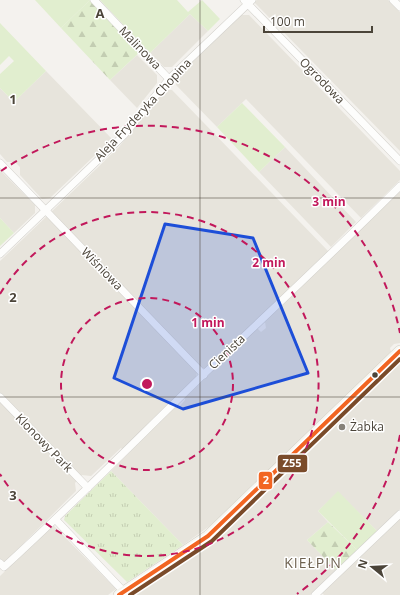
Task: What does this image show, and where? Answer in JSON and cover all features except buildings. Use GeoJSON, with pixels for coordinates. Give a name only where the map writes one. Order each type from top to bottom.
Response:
{"type":"FeatureCollection","features":[{"type":"Feature","properties":{"kind":"street","name":"Malinowa"},"geometry":{"type":"LineString","coordinates":[[94,0],[169,79]]}},
{"type":"Feature","properties":{"kind":"street"},"geometry":{"type":"LineString","coordinates":[[393,0],[400,7]]}},
{"type":"Feature","properties":{"kind":"street","name":"Aleja Fryderyka Chopina"},"geometry":{"type":"LineString","coordinates":[[0,254],[124,135],[169,79],[248,1]]}},
{"type":"Feature","properties":{"kind":"street","name":"Ogrodowa"},"geometry":{"type":"LineString","coordinates":[[248,1],[400,161]]}},
{"type":"Feature","properties":{"kind":"street","name":"Wiśniowa"},"geometry":{"type":"LineString","coordinates":[[0,163],[204,375]]}},
{"type":"Feature","properties":{"kind":"street","name":"Cienista"},"geometry":{"type":"LineString","coordinates":[[0,563],[4,567],[56,520],[400,186]]}},
{"type":"Feature","properties":{"kind":"street"},"geometry":{"type":"LineString","coordinates":[[56,520],[123,594],[187,552],[208,536],[400,351]]}},
{"type":"Feature","properties":{"kind":"street","name":"Klonowy Park"},"geometry":{"type":"LineString","coordinates":[[0,397],[88,488]]}},
{"type":"Feature","properties":{"kind":"street"},"geometry":{"type":"LineString","coordinates":[[315,595],[400,514]]}},
{"type":"Feature","properties":{"kind":"highlighted area"},"geometry":{"type":"Polygon","coordinates":[[[165,224],[253,238],[308,373],[183,409],[114,378],[165,224]]]}},
{"type":"Feature","properties":{"kind":"shaded area"},"geometry":{"type":"Polygon","coordinates":[[[257,0],[388,0],[400,12],[400,151],[254,2],[257,0]]]}},
{"type":"Feature","properties":{"kind":"shaded area"},"geometry":{"type":"Polygon","coordinates":[[[190,14],[208,31],[172,67],[164,67],[150,53],[190,14]]]}},
{"type":"Feature","properties":{"kind":"shaded area"},"geometry":{"type":"Polygon","coordinates":[[[241,15],[249,15],[400,171],[400,180],[361,218],[246,99],[217,127],[176,85],[177,77],[241,15]]]}},
{"type":"Feature","properties":{"kind":"shaded area"},"geometry":{"type":"Polygon","coordinates":[[[137,55],[157,75],[157,83],[137,108],[110,80],[137,55]]]}},
{"type":"Feature","properties":{"kind":"shaded area"},"geometry":{"type":"Polygon","coordinates":[[[46,71],[112,139],[50,198],[42,199],[20,175],[20,167],[15,162],[7,162],[0,154],[0,88],[14,102],[46,71]]]}},
{"type":"Feature","properties":{"kind":"shaded area"},"geometry":{"type":"Polygon","coordinates":[[[165,90],[172,90],[329,252],[208,368],[202,368],[197,372],[196,377],[123,450],[121,448],[91,476],[82,475],[75,483],[76,491],[4,563],[0,559],[0,261],[119,147],[165,90]]]}},
{"type":"Feature","properties":{"kind":"shaded area"},"geometry":{"type":"Polygon","coordinates":[[[285,147],[356,222],[331,247],[259,172],[285,147]]]}},
{"type":"Feature","properties":{"kind":"shaded area"},"geometry":{"type":"Polygon","coordinates":[[[0,170],[35,205],[35,213],[14,233],[0,218],[0,170]]]}},
{"type":"Feature","properties":{"kind":"shaded area"},"geometry":{"type":"Polygon","coordinates":[[[400,191],[400,343],[394,344],[390,348],[391,352],[214,523],[183,545],[111,471],[177,404],[180,406],[185,398],[257,328],[261,332],[266,328],[265,322],[400,191]]]}},
{"type":"Feature","properties":{"kind":"shaded area"},"geometry":{"type":"Polygon","coordinates":[[[400,358],[400,509],[377,531],[338,492],[318,511],[328,522],[307,540],[336,570],[310,595],[135,595],[135,592],[212,540],[400,358]]]}},
{"type":"Feature","properties":{"kind":"shaded area"},"geometry":{"type":"Polygon","coordinates":[[[400,519],[400,595],[324,595],[322,593],[400,519]]]}},
{"type":"Feature","properties":{"kind":"shaded area"},"geometry":{"type":"Polygon","coordinates":[[[53,525],[116,589],[108,595],[0,595],[0,576],[53,525]]]}},
{"type":"Feature","properties":{"kind":"green space"},"geometry":{"type":"Polygon","coordinates":[[[35,0],[90,0],[61,28],[35,0]]]}},
{"type":"Feature","properties":{"kind":"green space"},"geometry":{"type":"Polygon","coordinates":[[[90,0],[92,0],[141,51],[110,80],[61,28],[90,0]]]}},
{"type":"Feature","properties":{"kind":"green space"},"geometry":{"type":"Polygon","coordinates":[[[100,0],[177,0],[188,12],[202,0],[220,19],[208,31],[190,14],[150,53],[100,0]]]}},
{"type":"Feature","properties":{"kind":"green space"},"geometry":{"type":"Polygon","coordinates":[[[0,23],[46,71],[14,102],[0,88],[0,74],[14,61],[9,56],[0,65],[0,23]]]}},
{"type":"Feature","properties":{"kind":"green space"},"geometry":{"type":"Polygon","coordinates":[[[242,103],[285,147],[259,172],[217,127],[242,103]]]}},
{"type":"Feature","properties":{"kind":"green space"},"geometry":{"type":"Polygon","coordinates":[[[0,218],[14,233],[0,246],[0,218]]]}},
{"type":"Feature","properties":{"kind":"green space"},"geometry":{"type":"Polygon","coordinates":[[[111,471],[183,545],[127,582],[64,520],[65,516],[111,471]]]}},
{"type":"Feature","properties":{"kind":"green space"},"geometry":{"type":"Polygon","coordinates":[[[338,491],[377,531],[357,550],[318,511],[338,491]]]}},
{"type":"Feature","properties":{"kind":"green space"},"geometry":{"type":"Polygon","coordinates":[[[328,522],[357,550],[336,570],[307,540],[328,522]]]}},
{"type":"Feature","properties":{"kind":"transit line","name":"2"},"geometry":{"type":"LineString","coordinates":[[119,595],[208,536],[400,351]]}},
{"type":"Feature","properties":{"kind":"transit line","name":"Z55"},"geometry":{"type":"LineString","coordinates":[[130,595],[212,541],[400,359]]}},
{"type":"Feature","properties":{"kind":"place","name":"Żabka"},"geometry":{"type":"Point","coordinates":[342,427]}},
{"type":"Feature","properties":{"kind":"district","name":"KIEŁPIN"},"geometry":{"type":"Point","coordinates":[313,563]}}]}
